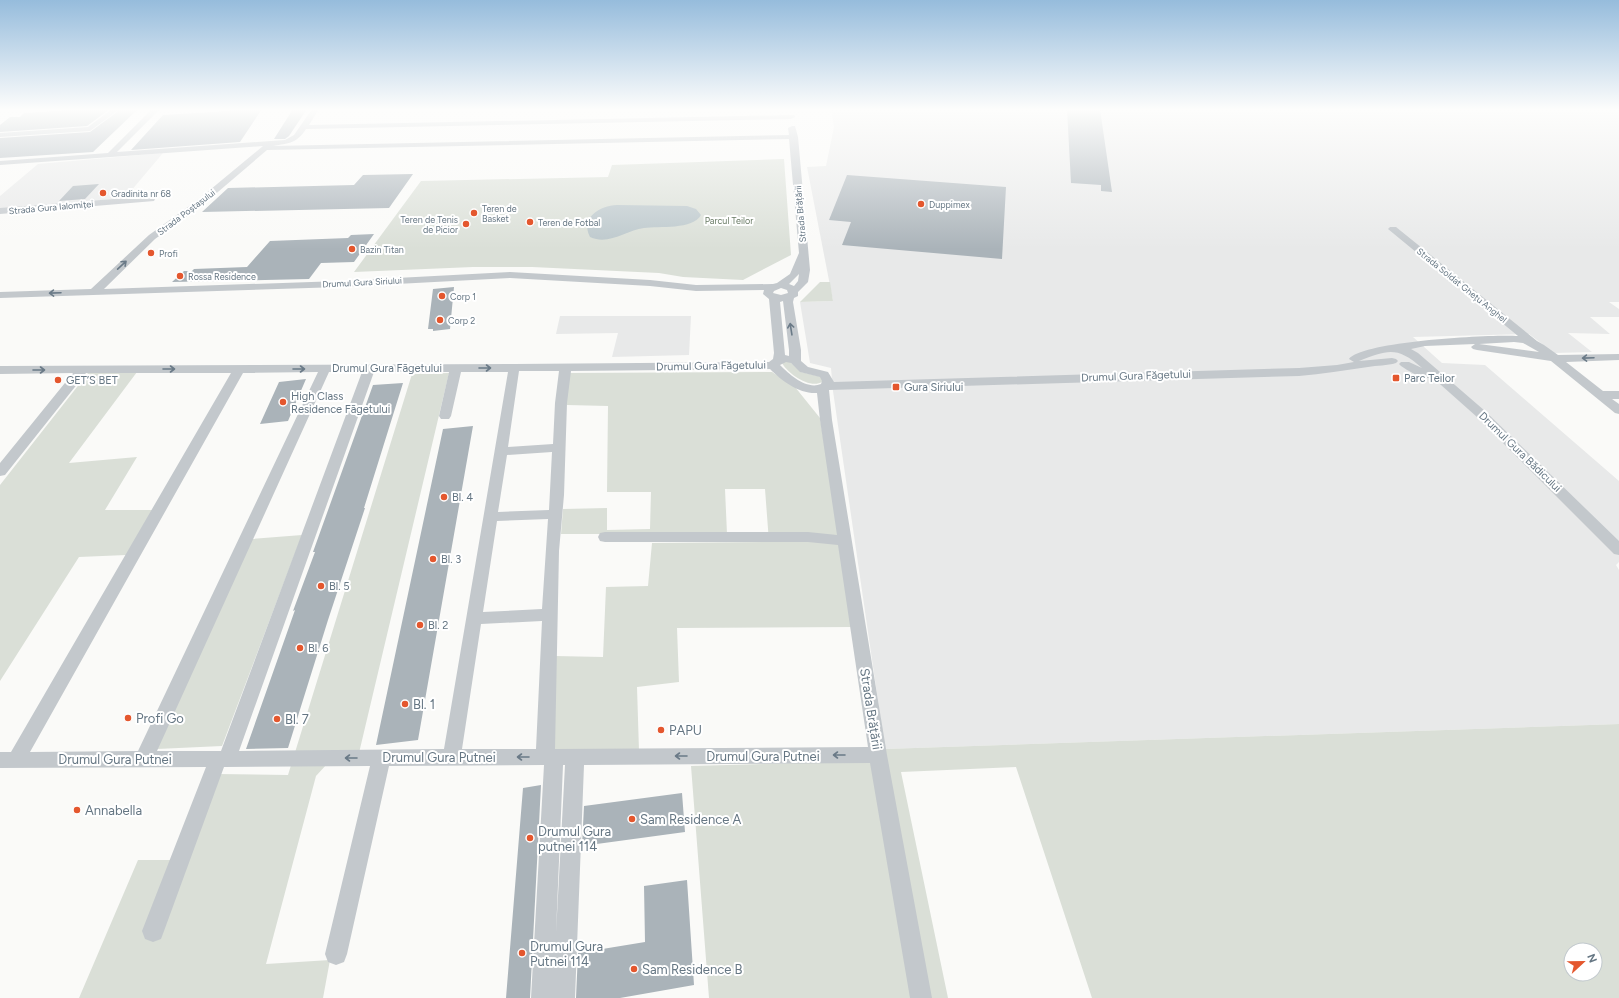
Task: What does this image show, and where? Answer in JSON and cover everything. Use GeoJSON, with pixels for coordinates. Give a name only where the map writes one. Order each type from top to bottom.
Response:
{"type":"FeatureCollection","features":[{"type":"Feature","properties":{"kind":"street"},"geometry":{"type":"LineString","coordinates":[[0,163],[102,156]]}},
{"type":"Feature","properties":{"kind":"street","name":"Strada Poștașului"},"geometry":{"type":"LineString","coordinates":[[94,292],[152,237],[189,211],[256,156]]}},
{"type":"Feature","properties":{"kind":"street","name":"Strada Brățării"},"geometry":{"type":"LineString","coordinates":[[791,294],[803,282],[805,274],[796,156]]}},
{"type":"Feature","properties":{"kind":"street","name":"Strada Gura Ialomiței"},"geometry":{"type":"LineString","coordinates":[[0,211],[151,198]]}},
{"type":"Feature","properties":{"kind":"street","name":"Strada Soldat Ghețu Anghel"},"geometry":{"type":"LineString","coordinates":[[1393,229],[1531,342]]}},
{"type":"Feature","properties":{"kind":"street","name":"Strada Brățării"},"geometry":{"type":"LineString","coordinates":[[774,292],[794,275],[803,248]]}},
{"type":"Feature","properties":{"kind":"street","name":"Drumul Gura Siriului"},"geometry":{"type":"LineString","coordinates":[[0,295],[340,284],[510,275],[724,288],[791,294]]}},
{"type":"Feature","properties":{"kind":"street"},"geometry":{"type":"LineString","coordinates":[[774,292],[780,353],[777,362],[786,375],[808,388],[825,383]]}},
{"type":"Feature","properties":{"kind":"street"},"geometry":{"type":"LineString","coordinates":[[791,294],[788,302],[795,350],[795,361],[797,365],[805,371],[825,383]]}},
{"type":"Feature","properties":{"kind":"street"},"geometry":{"type":"LineString","coordinates":[[1510,339],[1506,343],[1507,345],[1521,353]]}},
{"type":"Feature","properties":{"kind":"street"},"geometry":{"type":"LineString","coordinates":[[1405,364],[1414,363],[1409,352],[1440,343],[1519,339],[1531,342],[1541,352],[1556,359],[1619,410]]}},
{"type":"Feature","properties":{"kind":"street"},"geometry":{"type":"LineString","coordinates":[[1440,343],[1521,353],[1541,352]]}},
{"type":"Feature","properties":{"kind":"street","name":"Drumul Gura Făgetului"},"geometry":{"type":"LineString","coordinates":[[1321,370],[1389,348],[1409,352]]}},
{"type":"Feature","properties":{"kind":"street"},"geometry":{"type":"LineString","coordinates":[[1383,351],[1384,356],[1392,361],[1405,364],[1449,386]]}},
{"type":"Feature","properties":{"kind":"street","name":"Drumul Gura Bădicului"},"geometry":{"type":"LineString","coordinates":[[1409,352],[1481,414],[1619,550]]}},
{"type":"Feature","properties":{"kind":"street"},"geometry":{"type":"LineString","coordinates":[[1556,359],[1619,357]]}},
{"type":"Feature","properties":{"kind":"street","name":"Drumul Gura Făgetului"},"geometry":{"type":"LineString","coordinates":[[0,370],[565,368],[777,362],[789,359],[795,361]]}},
{"type":"Feature","properties":{"kind":"street","name":"Drumul Gura Făgetului"},"geometry":{"type":"LineString","coordinates":[[825,383],[950,381],[1321,370],[1392,361]]}},
{"type":"Feature","properties":{"kind":"street"},"geometry":{"type":"LineString","coordinates":[[445,416],[456,368]]}},
{"type":"Feature","properties":{"kind":"street"},"geometry":{"type":"LineString","coordinates":[[452,758],[514,368]]}},
{"type":"Feature","properties":{"kind":"street"},"geometry":{"type":"LineString","coordinates":[[542,998],[549,757],[550,615],[561,403],[565,368]]}},
{"type":"Feature","properties":{"kind":"street"},"geometry":{"type":"LineString","coordinates":[[8,760],[239,369]]}},
{"type":"Feature","properties":{"kind":"street"},"geometry":{"type":"LineString","coordinates":[[144,759],[325,369]]}},
{"type":"Feature","properties":{"kind":"street"},"geometry":{"type":"LineString","coordinates":[[153,931],[222,759],[369,369]]}},
{"type":"Feature","properties":{"kind":"street"},"geometry":{"type":"LineString","coordinates":[[0,472],[82,370]]}},
{"type":"Feature","properties":{"kind":"street","name":"Strada Brățării"},"geometry":{"type":"LineString","coordinates":[[825,383],[826,420],[878,755],[921,998]]}},
{"type":"Feature","properties":{"kind":"street","name":"Strada Brățării"},"geometry":{"type":"LineString","coordinates":[[808,388],[826,420]]}},
{"type":"Feature","properties":{"kind":"street"},"geometry":{"type":"LineString","coordinates":[[1600,395],[1619,395]]}},
{"type":"Feature","properties":{"kind":"street"},"geometry":{"type":"LineString","coordinates":[[501,451],[559,448]]}},
{"type":"Feature","properties":{"kind":"street"},"geometry":{"type":"LineString","coordinates":[[490,517],[555,514]]}},
{"type":"Feature","properties":{"kind":"street"},"geometry":{"type":"LineString","coordinates":[[605,537],[808,537],[845,541]]}},
{"type":"Feature","properties":{"kind":"street"},"geometry":{"type":"LineString","coordinates":[[474,618],[550,615]]}},
{"type":"Feature","properties":{"kind":"street","name":"Drumul Gura Putnei"},"geometry":{"type":"LineString","coordinates":[[8,760],[878,755]]}},
{"type":"Feature","properties":{"kind":"street"},"geometry":{"type":"LineString","coordinates":[[564,998],[575,757]]}},
{"type":"Feature","properties":{"kind":"street"},"geometry":{"type":"LineString","coordinates":[[336,954],[381,758]]}},
{"type":"Feature","properties":{"kind":"shaded area"},"geometry":{"type":"Polygon","coordinates":[[[134,156],[161,156],[125,198],[0,209],[0,196],[38,164],[134,156]]]}},
{"type":"Feature","properties":{"kind":"shaded area"},"geometry":{"type":"Polygon","coordinates":[[[828,156],[1619,156],[1619,302],[1609,302],[1619,309],[1619,317],[1590,317],[1610,334],[1568,333],[1592,352],[1554,353],[1529,334],[1413,337],[1442,363],[1485,365],[1619,481],[1619,562],[1616,565],[1619,570],[1619,724],[885,749],[833,391],[831,368],[810,363],[800,302],[833,301],[807,167],[826,166],[828,156]]]}},
{"type":"Feature","properties":{"kind":"shaded area"},"geometry":{"type":"Polygon","coordinates":[[[617,205],[687,206],[696,209],[701,215],[697,220],[683,225],[637,229],[611,239],[604,240],[590,237],[588,224],[593,214],[598,210],[617,205]]]}},
{"type":"Feature","properties":{"kind":"shaded area"},"geometry":{"type":"Polygon","coordinates":[[[560,316],[691,316],[689,355],[612,357],[618,333],[556,334],[560,316]]]}},
{"type":"Feature","properties":{"kind":"green space","name":"Parcul Teilor"},"geometry":{"type":"Polygon","coordinates":[[[784,159],[791,255],[743,280],[683,277],[659,273],[532,267],[473,267],[354,272],[421,181],[608,177],[612,165],[784,159]]]}},
{"type":"Feature","properties":{"kind":"green space"},"geometry":{"type":"Polygon","coordinates":[[[820,282],[830,282],[833,301],[800,302],[820,282]]]}},
{"type":"Feature","properties":{"kind":"green space"},"geometry":{"type":"Polygon","coordinates":[[[784,361],[790,362],[801,372],[822,377],[822,382],[812,384],[794,376],[782,363],[784,361]]]}},
{"type":"Feature","properties":{"kind":"green space"},"geometry":{"type":"Polygon","coordinates":[[[137,372],[69,463],[137,457],[105,510],[153,510],[126,555],[79,557],[0,681],[0,485],[88,373],[137,372]]]}},
{"type":"Feature","properties":{"kind":"green space"},"geometry":{"type":"Polygon","coordinates":[[[772,372],[795,387],[820,418],[854,627],[677,628],[679,682],[637,687],[639,751],[548,749],[555,656],[603,657],[606,587],[648,586],[652,543],[769,542],[765,489],[725,489],[727,534],[561,534],[563,509],[607,508],[607,530],[650,529],[651,492],[607,492],[608,406],[567,405],[567,373],[772,372]]]}},
{"type":"Feature","properties":{"kind":"green space"},"geometry":{"type":"Polygon","coordinates":[[[449,373],[359,753],[338,752],[316,776],[266,964],[330,960],[323,998],[79,998],[138,860],[184,860],[217,774],[288,775],[412,374],[449,373]]]}},
{"type":"Feature","properties":{"kind":"green space"},"geometry":{"type":"Polygon","coordinates":[[[302,535],[222,746],[157,749],[252,539],[302,535]]]}},
{"type":"Feature","properties":{"kind":"green space"},"geometry":{"type":"Polygon","coordinates":[[[1619,724],[1619,998],[1092,998],[1016,767],[901,772],[948,998],[709,998],[691,766],[869,761],[885,749],[1619,724]]]}},
{"type":"Feature","properties":{"kind":"building"},"geometry":{"type":"Polygon","coordinates":[[[0,156],[38,156],[0,158],[0,156]]]}},
{"type":"Feature","properties":{"kind":"building"},"geometry":{"type":"Polygon","coordinates":[[[1070,156],[1107,156],[1112,192],[1101,191],[1101,185],[1071,183],[1070,156]]]}},
{"type":"Feature","properties":{"kind":"building"},"geometry":{"type":"Polygon","coordinates":[[[413,174],[389,208],[202,212],[228,188],[354,185],[363,175],[413,174]]]}},
{"type":"Feature","properties":{"kind":"building","name":"Duppimex"},"geometry":{"type":"Polygon","coordinates":[[[847,175],[1006,187],[1002,259],[842,245],[851,222],[829,220],[847,175]]]}},
{"type":"Feature","properties":{"kind":"building"},"geometry":{"type":"Polygon","coordinates":[[[99,184],[85,199],[59,201],[73,186],[99,184]]]}},
{"type":"Feature","properties":{"kind":"building"},"geometry":{"type":"Polygon","coordinates":[[[374,234],[354,262],[321,263],[309,279],[172,282],[184,271],[192,271],[194,269],[247,267],[270,241],[348,238],[351,235],[374,234]]]}},
{"type":"Feature","properties":{"kind":"building"},"geometry":{"type":"Polygon","coordinates":[[[454,287],[450,329],[433,331],[433,329],[428,329],[433,289],[454,287]]]}},
{"type":"Feature","properties":{"kind":"building","name":"High Class Residence Făgetului"},"geometry":{"type":"Polygon","coordinates":[[[306,379],[288,421],[260,424],[279,382],[306,379]]]}},
{"type":"Feature","properties":{"kind":"building"},"geometry":{"type":"Polygon","coordinates":[[[403,383],[365,508],[288,748],[246,749],[295,610],[293,611],[315,552],[313,552],[373,385],[403,383]]]}},
{"type":"Feature","properties":{"kind":"building"},"geometry":{"type":"Polygon","coordinates":[[[473,426],[418,740],[376,745],[443,429],[473,426]]]}},
{"type":"Feature","properties":{"kind":"building"},"geometry":{"type":"Polygon","coordinates":[[[541,785],[530,998],[506,998],[523,788],[541,785]]]}},
{"type":"Feature","properties":{"kind":"building","name":"Sam Residence A"},"geometry":{"type":"Polygon","coordinates":[[[682,793],[685,832],[582,846],[584,806],[682,793]]]}},
{"type":"Feature","properties":{"kind":"building","name":"Sam Residence B"},"geometry":{"type":"Polygon","coordinates":[[[687,880],[694,985],[620,998],[576,998],[578,953],[645,942],[644,886],[687,880]]]}},
{"type":"Feature","properties":{"kind":"place","name":"Gradinita nr 68"},"geometry":{"type":"Point","coordinates":[103,193]}},
{"type":"Feature","properties":{"kind":"place","name":"Duppimex"},"geometry":{"type":"Point","coordinates":[921,204]}},
{"type":"Feature","properties":{"kind":"place","name":"Teren de Basket"},"geometry":{"type":"Point","coordinates":[474,213]}},
{"type":"Feature","properties":{"kind":"place","name":"Teren de Fotbal"},"geometry":{"type":"Point","coordinates":[530,222]}},
{"type":"Feature","properties":{"kind":"place","name":"Teren de Tenis de Picior"},"geometry":{"type":"Point","coordinates":[466,224]}},
{"type":"Feature","properties":{"kind":"place","name":"Bazin Titan"},"geometry":{"type":"Point","coordinates":[352,249]}},
{"type":"Feature","properties":{"kind":"place","name":"Profi"},"geometry":{"type":"Point","coordinates":[151,253]}},
{"type":"Feature","properties":{"kind":"place","name":"Rossa Residence"},"geometry":{"type":"Point","coordinates":[180,276]}},
{"type":"Feature","properties":{"kind":"place","name":"Corp 1"},"geometry":{"type":"Point","coordinates":[442,296]}},
{"type":"Feature","properties":{"kind":"place","name":"Corp 2"},"geometry":{"type":"Point","coordinates":[440,320]}},
{"type":"Feature","properties":{"kind":"place","name":"Parc Teilor"},"geometry":{"type":"Point","coordinates":[1396,378]}},
{"type":"Feature","properties":{"kind":"place","name":"GET’S BET"},"geometry":{"type":"Point","coordinates":[58,380]}},
{"type":"Feature","properties":{"kind":"place","name":"Gura Siriului"},"geometry":{"type":"Point","coordinates":[896,387]}},
{"type":"Feature","properties":{"kind":"place","name":"High Class Residence Făgetului"},"geometry":{"type":"Point","coordinates":[283,402]}},
{"type":"Feature","properties":{"kind":"place","name":"Bl. 4"},"geometry":{"type":"Point","coordinates":[444,497]}},
{"type":"Feature","properties":{"kind":"place","name":"Bl. 3"},"geometry":{"type":"Point","coordinates":[433,559]}},
{"type":"Feature","properties":{"kind":"place","name":"Bl. 5"},"geometry":{"type":"Point","coordinates":[321,586]}},
{"type":"Feature","properties":{"kind":"place","name":"Bl. 2"},"geometry":{"type":"Point","coordinates":[420,625]}},
{"type":"Feature","properties":{"kind":"place","name":"Bl. 6"},"geometry":{"type":"Point","coordinates":[300,648]}},
{"type":"Feature","properties":{"kind":"place","name":"Bl. 1"},"geometry":{"type":"Point","coordinates":[405,704]}},
{"type":"Feature","properties":{"kind":"place","name":"Profi Go"},"geometry":{"type":"Point","coordinates":[128,718]}},
{"type":"Feature","properties":{"kind":"place","name":"Bl. 7"},"geometry":{"type":"Point","coordinates":[277,719]}},
{"type":"Feature","properties":{"kind":"place","name":"PAPU"},"geometry":{"type":"Point","coordinates":[661,730]}},
{"type":"Feature","properties":{"kind":"place","name":"Annabella"},"geometry":{"type":"Point","coordinates":[77,810]}},
{"type":"Feature","properties":{"kind":"place","name":"Sam Residence A"},"geometry":{"type":"Point","coordinates":[632,819]}},
{"type":"Feature","properties":{"kind":"place","name":"Drumul Gura putnei 114"},"geometry":{"type":"Point","coordinates":[530,838]}},
{"type":"Feature","properties":{"kind":"place","name":"Drumul Gura Putnei 114"},"geometry":{"type":"Point","coordinates":[522,953]}},
{"type":"Feature","properties":{"kind":"place","name":"Sam Residence B"},"geometry":{"type":"Point","coordinates":[634,969]}}]}
